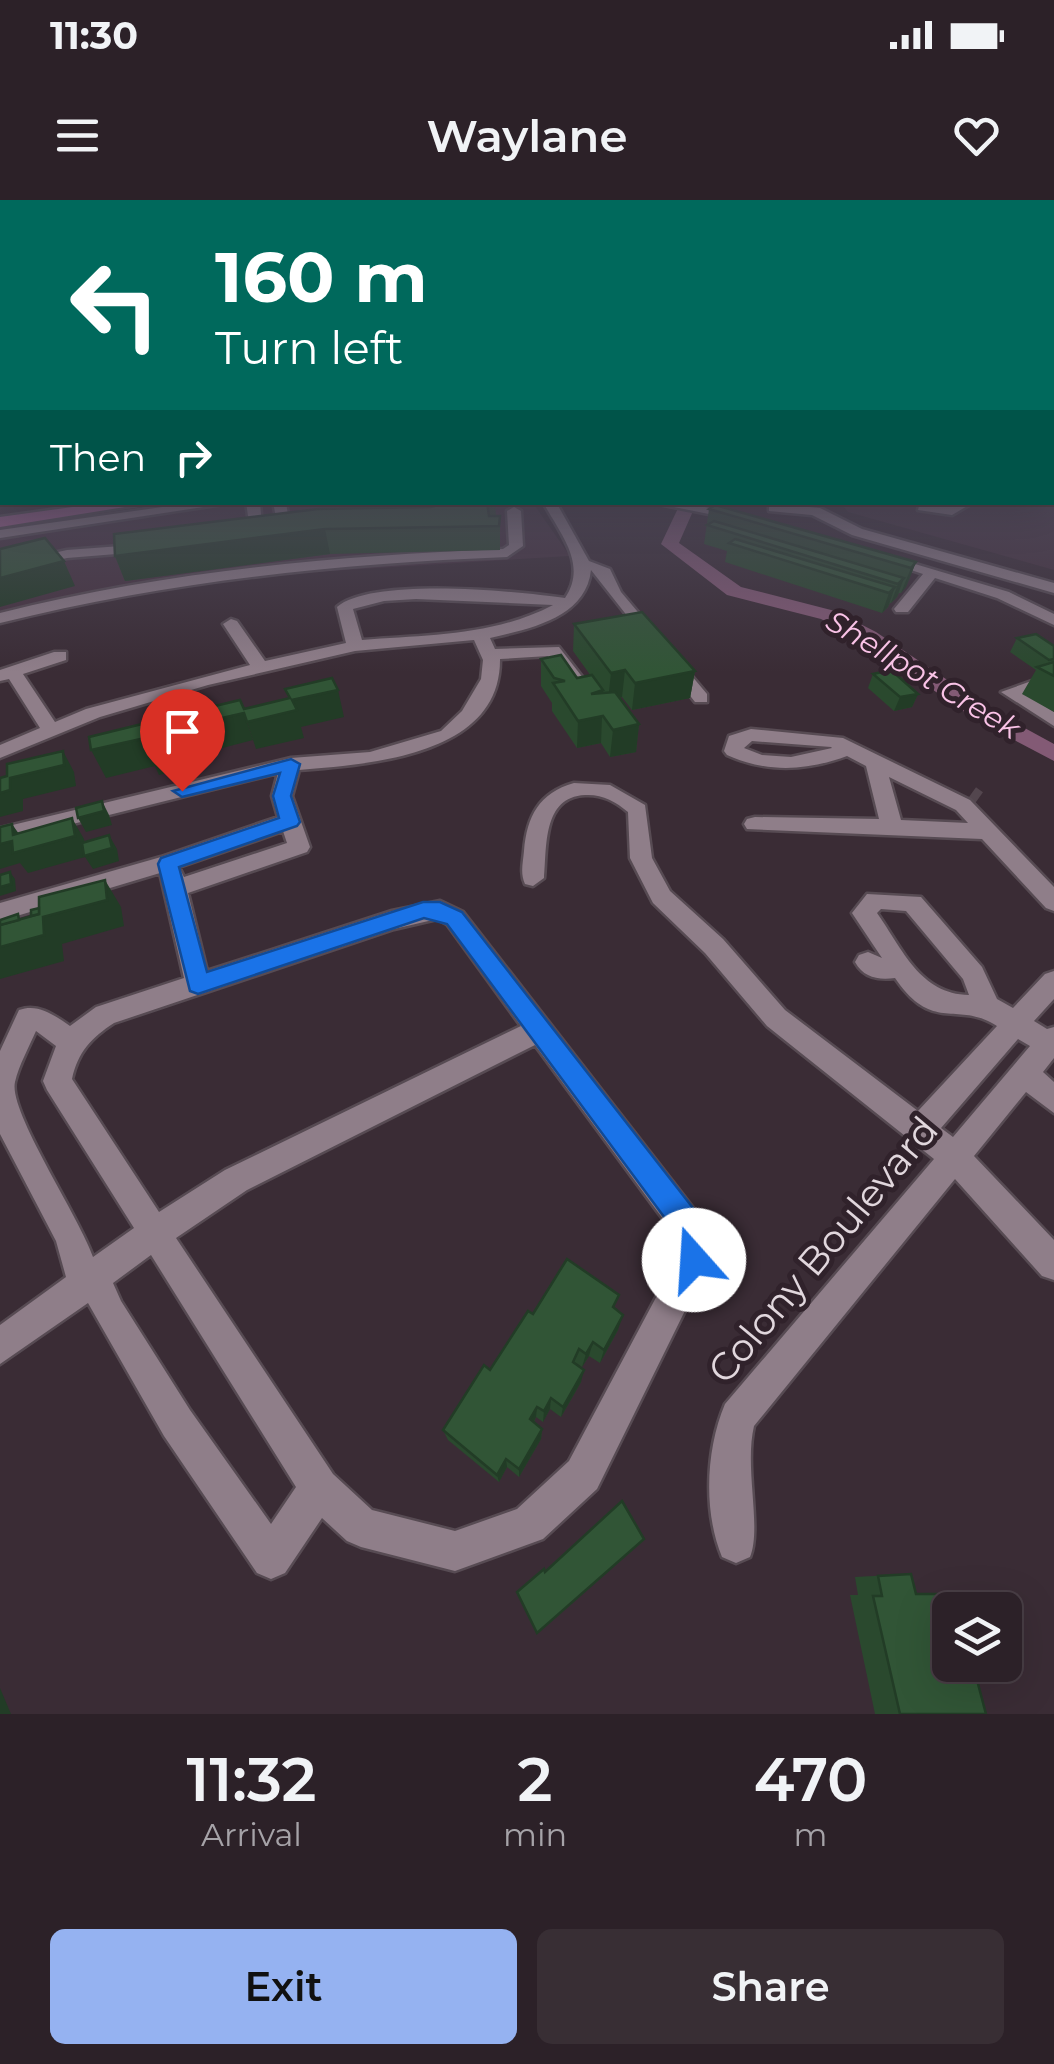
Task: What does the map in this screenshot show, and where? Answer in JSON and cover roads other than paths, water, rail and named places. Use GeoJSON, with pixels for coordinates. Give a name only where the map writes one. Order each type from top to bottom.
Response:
{"type":"FeatureCollection","features":[{"type":"Feature","properties":{"kind":"street"},"geometry":{"type":"LineString","coordinates":[[28,531],[48,557]]}},
{"type":"Feature","properties":{"kind":"street"},"geometry":{"type":"LineString","coordinates":[[72,531],[72,553],[91,574],[95,592]]}},
{"type":"Feature","properties":{"kind":"street"},"geometry":{"type":"LineString","coordinates":[[95,551],[98,531]]}},
{"type":"Feature","properties":{"kind":"street"},"geometry":{"type":"LineString","coordinates":[[114,589],[123,531]]}},
{"type":"Feature","properties":{"kind":"street"},"geometry":{"type":"LineString","coordinates":[[0,569],[72,553],[157,547],[154,531]]}},
{"type":"Feature","properties":{"kind":"street"},"geometry":{"type":"LineString","coordinates":[[252,531],[252,537],[291,531]]}},
{"type":"Feature","properties":{"kind":"street"},"geometry":{"type":"LineString","coordinates":[[0,618],[95,592],[326,559],[507,554],[516,546],[515,531]]}},
{"type":"Feature","properties":{"kind":"street"},"geometry":{"type":"LineString","coordinates":[[484,644],[569,603],[582,584],[584,565],[565,531]]}},
{"type":"Feature","properties":{"kind":"street"},"geometry":{"type":"LineString","coordinates":[[854,531],[1054,588]]}},
{"type":"Feature","properties":{"kind":"street"},"geometry":{"type":"LineString","coordinates":[[0,536],[19,564]]}},
{"type":"Feature","properties":{"kind":"street"},"geometry":{"type":"LineString","coordinates":[[838,542],[866,556],[933,571],[1054,620]]}},
{"type":"Feature","properties":{"kind":"street"},"geometry":{"type":"LineString","coordinates":[[584,565],[597,565],[606,572],[614,593],[701,698]]}},
{"type":"Feature","properties":{"kind":"street"},"geometry":{"type":"LineString","coordinates":[[902,609],[933,571]]}},
{"type":"Feature","properties":{"kind":"street"},"geometry":{"type":"LineString","coordinates":[[355,646],[345,607],[362,596],[388,593],[539,597],[569,603]]}},
{"type":"Feature","properties":{"kind":"street"},"geometry":{"type":"LineString","coordinates":[[1034,610],[1054,604]]}},
{"type":"Feature","properties":{"kind":"street"},"geometry":{"type":"LineString","coordinates":[[231,624],[261,668]]}},
{"type":"Feature","properties":{"kind":"street"},"geometry":{"type":"LineString","coordinates":[[0,835],[291,764],[371,758],[448,735],[470,714],[486,689],[492,670],[484,644]]}},
{"type":"Feature","properties":{"kind":"street"},"geometry":{"type":"LineString","coordinates":[[0,752],[111,708],[355,646],[484,644],[552,651],[584,691]]}},
{"type":"Feature","properties":{"kind":"street"},"geometry":{"type":"LineString","coordinates":[[51,730],[6,674],[60,656]]}},
{"type":"Feature","properties":{"kind":"street"},"geometry":{"type":"LineString","coordinates":[[1054,678],[1010,692],[1054,720]]}},
{"type":"Feature","properties":{"kind":"street"},"geometry":{"type":"LineString","coordinates":[[848,748],[944,795],[973,804],[990,832],[1054,902]]}},
{"type":"Feature","properties":{"kind":"street"},"geometry":{"type":"LineString","coordinates":[[875,761],[891,824]]}},
{"type":"Feature","properties":{"kind":"street"},"geometry":{"type":"LineString","coordinates":[[175,888],[299,847],[282,796],[291,764]]}},
{"type":"Feature","properties":{"kind":"street"},"geometry":{"type":"LineString","coordinates":[[533,878],[542,816],[556,798],[590,788],[626,798],[638,810],[641,858],[661,897],[714,946],[776,1018],[954,1156],[1054,1264]]}},
{"type":"Feature","properties":{"kind":"street"},"geometry":{"type":"LineString","coordinates":[[0,912],[168,864],[290,822]]}},
{"type":"Feature","properties":{"kind":"street"},"geometry":{"type":"LineString","coordinates":[[755,824],[854,828],[891,824],[990,832]]}},
{"type":"Feature","properties":{"kind":"street"},"geometry":{"type":"LineString","coordinates":[[168,864],[198,984]]}},
{"type":"Feature","properties":{"kind":"street"},"geometry":{"type":"LineString","coordinates":[[987,1006],[973,974],[913,903],[875,900],[864,913],[871,952],[880,970],[900,966],[913,984],[941,1004],[987,1006],[1051,1041]]}},
{"type":"Feature","properties":{"kind":"street"},"geometry":{"type":"LineString","coordinates":[[440,910],[454,918],[540,1030],[689,1228],[694,1260],[583,1475],[529,1525],[455,1552],[360,1526],[318,1488],[57,1080],[63,1054],[71,1042],[80,1030],[105,1015],[392,920],[440,910]]}},
{"type":"Feature","properties":{"kind":"street"},"geometry":{"type":"LineString","coordinates":[[920,1130],[1054,981]]}},
{"type":"Feature","properties":{"kind":"street"},"geometry":{"type":"LineString","coordinates":[[71,1042],[42,1022],[28,1018],[0,1085],[2,1109],[70,1235],[90,1283],[178,1423],[272,1559],[318,1488]]}},
{"type":"Feature","properties":{"kind":"street"},"geometry":{"type":"LineString","coordinates":[[0,1346],[153,1234],[236,1180],[540,1030]]}},
{"type":"Feature","properties":{"kind":"street","name":"Colony Boulevard"},"geometry":{"type":"LineString","coordinates":[[736,1543],[728,1482],[729,1444],[738,1416],[1051,1041]]}},
{"type":"Feature","properties":{"kind":"street"},"geometry":{"type":"LineString","coordinates":[[1025,1073],[1054,1100]]}},
{"type":"Feature","properties":{"kind":"waterway","name":"Shellpot Creek"},"geometry":{"type":"LineString","coordinates":[[676,531],[670,544],[734,591],[828,615],[869,636],[984,715],[1054,754]]}},
{"type":"Feature","properties":{"kind":"tunnel"},"geometry":{"type":"LineString","coordinates":[[969,797],[976,802]]}}]}
